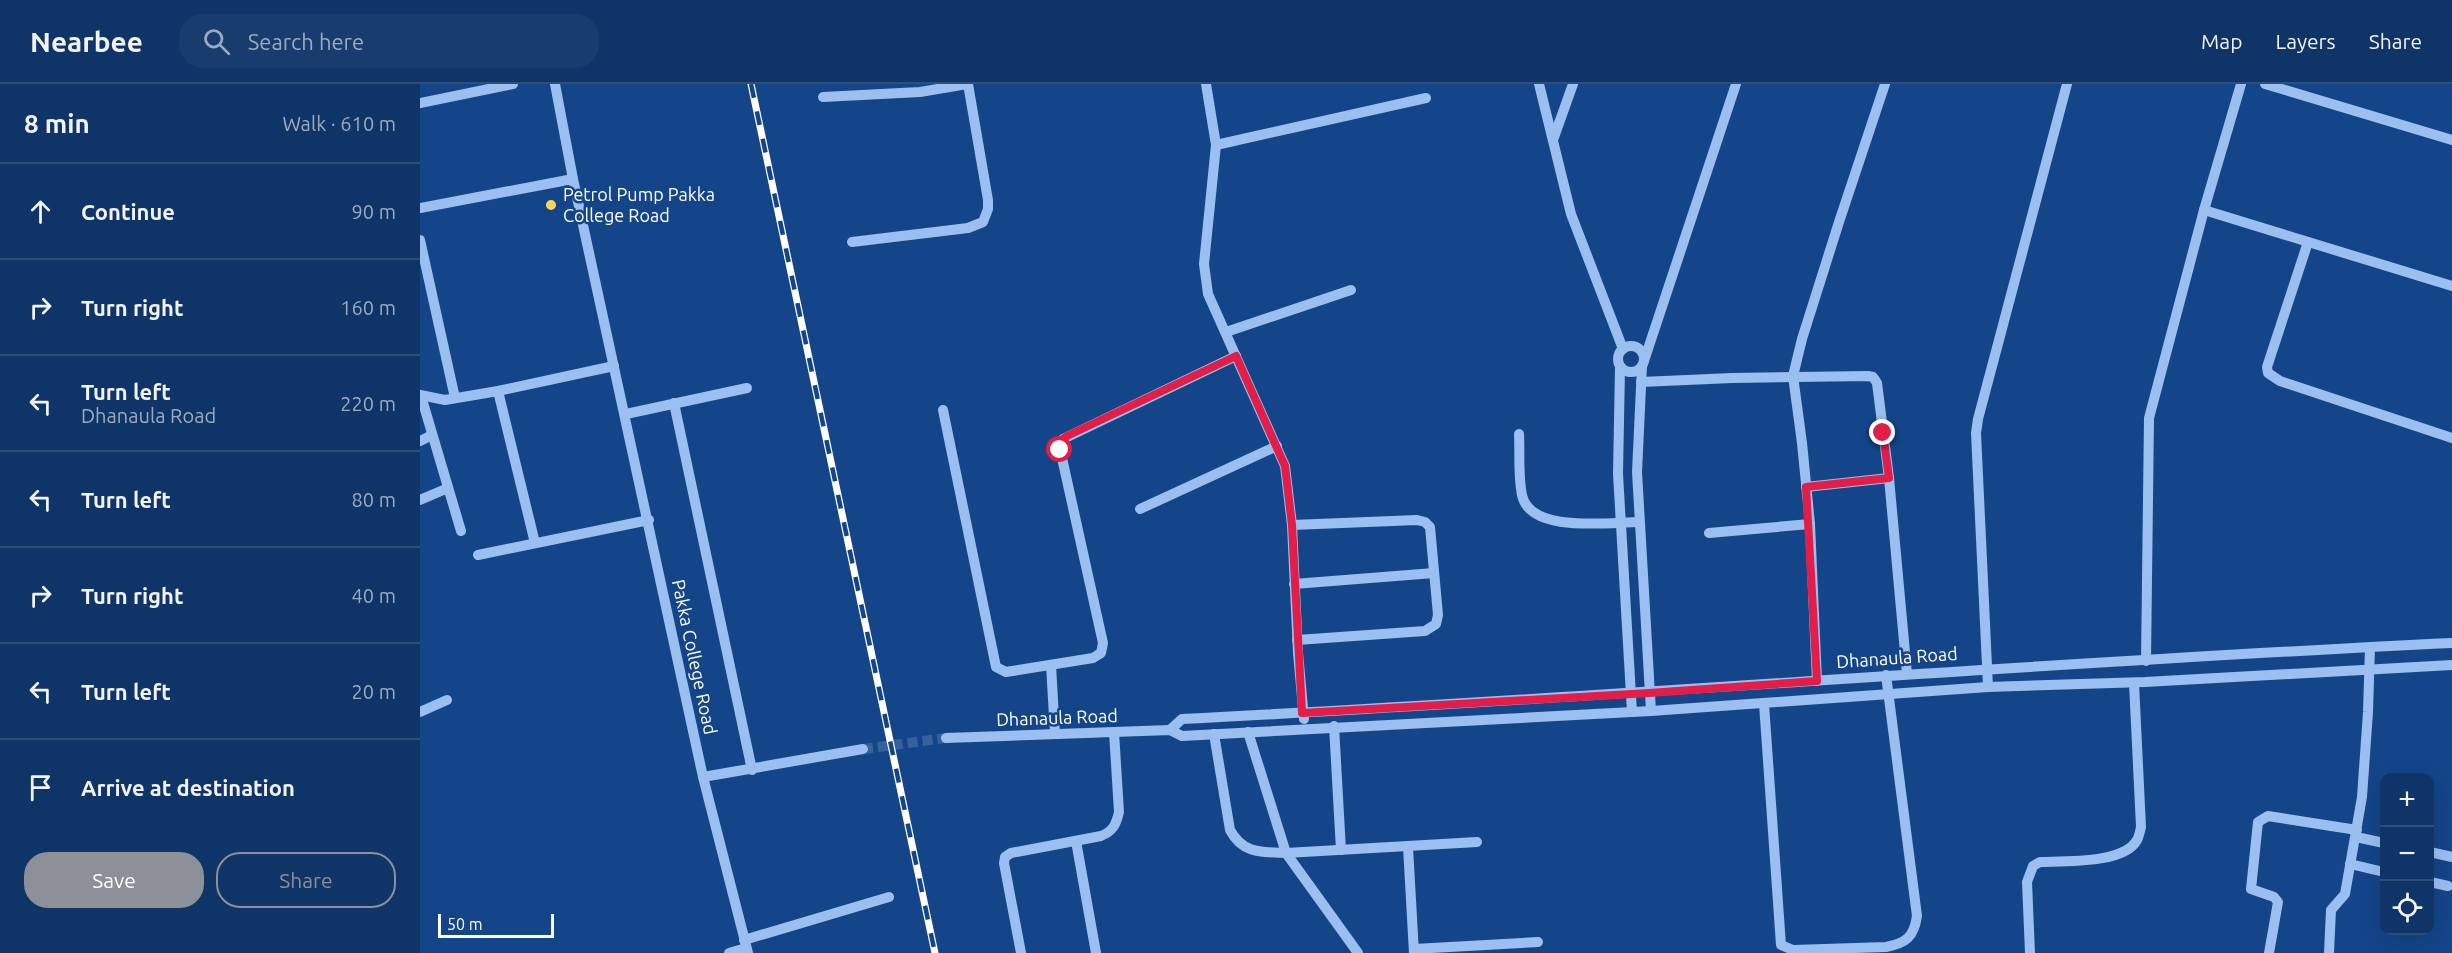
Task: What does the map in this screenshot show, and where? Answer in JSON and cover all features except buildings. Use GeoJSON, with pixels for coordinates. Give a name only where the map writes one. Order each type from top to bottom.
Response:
{"type":"FeatureCollection","features":[{"type":"Feature","properties":{"kind":"street"},"geometry":{"type":"LineString","coordinates":[[420,103],[513,84]]}},
{"type":"Feature","properties":{"kind":"street","name":"Pakka College Road"},"geometry":{"type":"LineString","coordinates":[[555,84],[573,179],[626,414],[703,777],[746,947]]}},
{"type":"Feature","properties":{"kind":"street"},"geometry":{"type":"LineString","coordinates":[[823,97],[968,84],[988,200],[988,209],[983,222],[968,228],[852,242]]}},
{"type":"Feature","properties":{"kind":"street"},"geometry":{"type":"LineString","coordinates":[[1206,84],[1216,145],[1204,272],[1208,294],[1285,466],[1292,525],[1297,640],[1305,728]]}},
{"type":"Feature","properties":{"kind":"street"},"geometry":{"type":"LineString","coordinates":[[1539,84],[1571,214],[1623,349]]}},
{"type":"Feature","properties":{"kind":"street"},"geometry":{"type":"LineString","coordinates":[[1553,142],[1573,84]]}},
{"type":"Feature","properties":{"kind":"street"},"geometry":{"type":"LineString","coordinates":[[1620,368],[1634,372],[1643,363],[1736,84]]}},
{"type":"Feature","properties":{"kind":"street"},"geometry":{"type":"LineString","coordinates":[[1817,681],[1810,524],[1793,376],[1832,243],[1885,84]]}},
{"type":"Feature","properties":{"kind":"street"},"geometry":{"type":"LineString","coordinates":[[1988,687],[1976,433],[2067,84]]}},
{"type":"Feature","properties":{"kind":"street"},"geometry":{"type":"LineString","coordinates":[[2146,661],[2149,418],[2204,210],[2241,84]]}},
{"type":"Feature","properties":{"kind":"street"},"geometry":{"type":"LineString","coordinates":[[2265,84],[2286,87],[2452,140]]}},
{"type":"Feature","properties":{"kind":"street"},"geometry":{"type":"LineString","coordinates":[[1216,145],[1426,98]]}},
{"type":"Feature","properties":{"kind":"street"},"geometry":{"type":"LineString","coordinates":[[420,208],[573,179]]}},
{"type":"Feature","properties":{"kind":"street"},"geometry":{"type":"LineString","coordinates":[[2204,210],[2452,286]]}},
{"type":"Feature","properties":{"kind":"street"},"geometry":{"type":"LineString","coordinates":[[420,240],[454,398]]}},
{"type":"Feature","properties":{"kind":"street"},"geometry":{"type":"LineString","coordinates":[[2308,242],[2267,367],[2268,373],[2280,381],[2452,438]]}},
{"type":"Feature","properties":{"kind":"street"},"geometry":{"type":"LineString","coordinates":[[1226,332],[1351,290]]}},
{"type":"Feature","properties":{"kind":"street"},"geometry":{"type":"LineString","coordinates":[[1632,712],[1629,694],[1618,464],[1620,368],[1618,358],[1623,349],[1632,346],[1637,348],[1643,356],[1637,472],[1651,711]]}},
{"type":"Feature","properties":{"kind":"street"},"geometry":{"type":"LineString","coordinates":[[943,410],[996,667],[1006,672],[1093,658],[1101,654],[1103,648],[1060,450],[1063,439],[1236,356]]}},
{"type":"Feature","properties":{"kind":"street"},"geometry":{"type":"LineString","coordinates":[[420,396],[432,399],[454,398],[614,366]]}},
{"type":"Feature","properties":{"kind":"street"},"geometry":{"type":"LineString","coordinates":[[1641,382],[1793,376],[1868,376],[1874,378],[1877,383],[1889,478],[1907,674]]}},
{"type":"Feature","properties":{"kind":"street"},"geometry":{"type":"LineString","coordinates":[[626,414],[747,388]]}},
{"type":"Feature","properties":{"kind":"street"},"geometry":{"type":"LineString","coordinates":[[498,391],[535,543]]}},
{"type":"Feature","properties":{"kind":"street"},"geometry":{"type":"LineString","coordinates":[[420,396],[461,531]]}},
{"type":"Feature","properties":{"kind":"street"},"geometry":{"type":"LineString","coordinates":[[674,403],[752,770]]}},
{"type":"Feature","properties":{"kind":"street"},"geometry":{"type":"LineString","coordinates":[[1519,434],[1522,496],[1532,513],[1570,523],[1639,522]]}},
{"type":"Feature","properties":{"kind":"street"},"geometry":{"type":"LineString","coordinates":[[420,441],[432,435]]}},
{"type":"Feature","properties":{"kind":"street"},"geometry":{"type":"LineString","coordinates":[[1140,509],[1277,446]]}},
{"type":"Feature","properties":{"kind":"street"},"geometry":{"type":"LineString","coordinates":[[1806,487],[1889,478]]}},
{"type":"Feature","properties":{"kind":"street"},"geometry":{"type":"LineString","coordinates":[[420,500],[448,488]]}},
{"type":"Feature","properties":{"kind":"street"},"geometry":{"type":"LineString","coordinates":[[478,555],[649,520]]}},
{"type":"Feature","properties":{"kind":"street"},"geometry":{"type":"LineString","coordinates":[[1292,525],[1417,520],[1425,522],[1430,527],[1438,615],[1436,624],[1431,629],[1297,640]]}},
{"type":"Feature","properties":{"kind":"street"},"geometry":{"type":"LineString","coordinates":[[1708,533],[1810,524]]}},
{"type":"Feature","properties":{"kind":"street"},"geometry":{"type":"LineString","coordinates":[[1294,584],[1434,573]]}},
{"type":"Feature","properties":{"kind":"street","name":"Dhanaula Road"},"geometry":{"type":"LineString","coordinates":[[1170,730],[1182,719],[1649,693],[1886,675],[2452,643]]}},
{"type":"Feature","properties":{"kind":"street"},"geometry":{"type":"LineString","coordinates":[[2329,953],[2331,910],[2345,894],[2356,833],[2365,756],[2370,647]]}},
{"type":"Feature","properties":{"kind":"street"},"geometry":{"type":"LineString","coordinates":[[1051,665],[1055,734]]}},
{"type":"Feature","properties":{"kind":"street","name":"Dhanaula Road"},"geometry":{"type":"LineString","coordinates":[[946,738],[1170,730],[1182,736],[1334,726],[1651,711],[1988,687],[2134,683],[2452,665]]}},
{"type":"Feature","properties":{"kind":"street"},"geometry":{"type":"LineString","coordinates":[[1764,704],[1781,945],[1793,950],[1886,947],[1907,940],[1915,930],[1917,916],[1886,675]]}},
{"type":"Feature","properties":{"kind":"street"},"geometry":{"type":"LineString","coordinates":[[2030,953],[2027,882],[2033,866],[2040,862],[2114,856],[2129,849],[2137,840],[2141,827],[2134,683]]}},
{"type":"Feature","properties":{"kind":"street"},"geometry":{"type":"LineString","coordinates":[[420,712],[447,700]]}},
{"type":"Feature","properties":{"kind":"street"},"geometry":{"type":"LineString","coordinates":[[1334,726],[1341,850]]}},
{"type":"Feature","properties":{"kind":"street"},"geometry":{"type":"LineString","coordinates":[[1021,953],[1004,864],[1005,857],[1011,853],[1101,836],[1110,832],[1117,823],[1119,812],[1114,732]]}},
{"type":"Feature","properties":{"kind":"street"},"geometry":{"type":"LineString","coordinates":[[1248,732],[1286,853],[1358,953]]}},
{"type":"Feature","properties":{"kind":"street"},"geometry":{"type":"LineString","coordinates":[[1214,734],[1230,830],[1236,841],[1246,849],[1286,853],[1477,842]]}},
{"type":"Feature","properties":{"kind":"street"},"geometry":{"type":"LineString","coordinates":[[703,777],[863,749]]}},
{"type":"Feature","properties":{"kind":"street"},"geometry":{"type":"LineString","coordinates":[[2269,953],[2278,902],[2274,897],[2251,889],[2258,822],[2268,816],[2356,833],[2380,841]]}},
{"type":"Feature","properties":{"kind":"street"},"geometry":{"type":"LineString","coordinates":[[1076,841],[1096,953]]}},
{"type":"Feature","properties":{"kind":"street"},"geometry":{"type":"LineString","coordinates":[[1408,847],[1414,951],[1538,942]]}},
{"type":"Feature","properties":{"kind":"street"},"geometry":{"type":"LineString","coordinates":[[2434,853],[2452,857]]}},
{"type":"Feature","properties":{"kind":"street"},"geometry":{"type":"LineString","coordinates":[[2350,864],[2380,871]]}},
{"type":"Feature","properties":{"kind":"street"},"geometry":{"type":"LineString","coordinates":[[2434,883],[2448,886]]}},
{"type":"Feature","properties":{"kind":"street"},"geometry":{"type":"LineString","coordinates":[[729,953],[890,897]]}},
{"type":"Feature","properties":{"kind":"tunnel"},"geometry":{"type":"LineString","coordinates":[[863,749],[946,738]]}},
{"type":"Feature","properties":{"kind":"railway"},"geometry":{"type":"LineString","coordinates":[[751,84],[935,953]]}},
{"type":"Feature","properties":{"kind":"place","name":"Petrol Pump Pakka College Road"},"geometry":{"type":"Point","coordinates":[551,205]}},
{"type":"Feature","properties":{"kind":"route"},"geometry":{"type":"LineString","coordinates":[[1060,450],[1060,444],[1067,436],[1236,356],[1285,466],[1290,495],[1302,713],[1817,681],[1810,524],[1806,487],[1889,478],[1883,433]]}}]}
